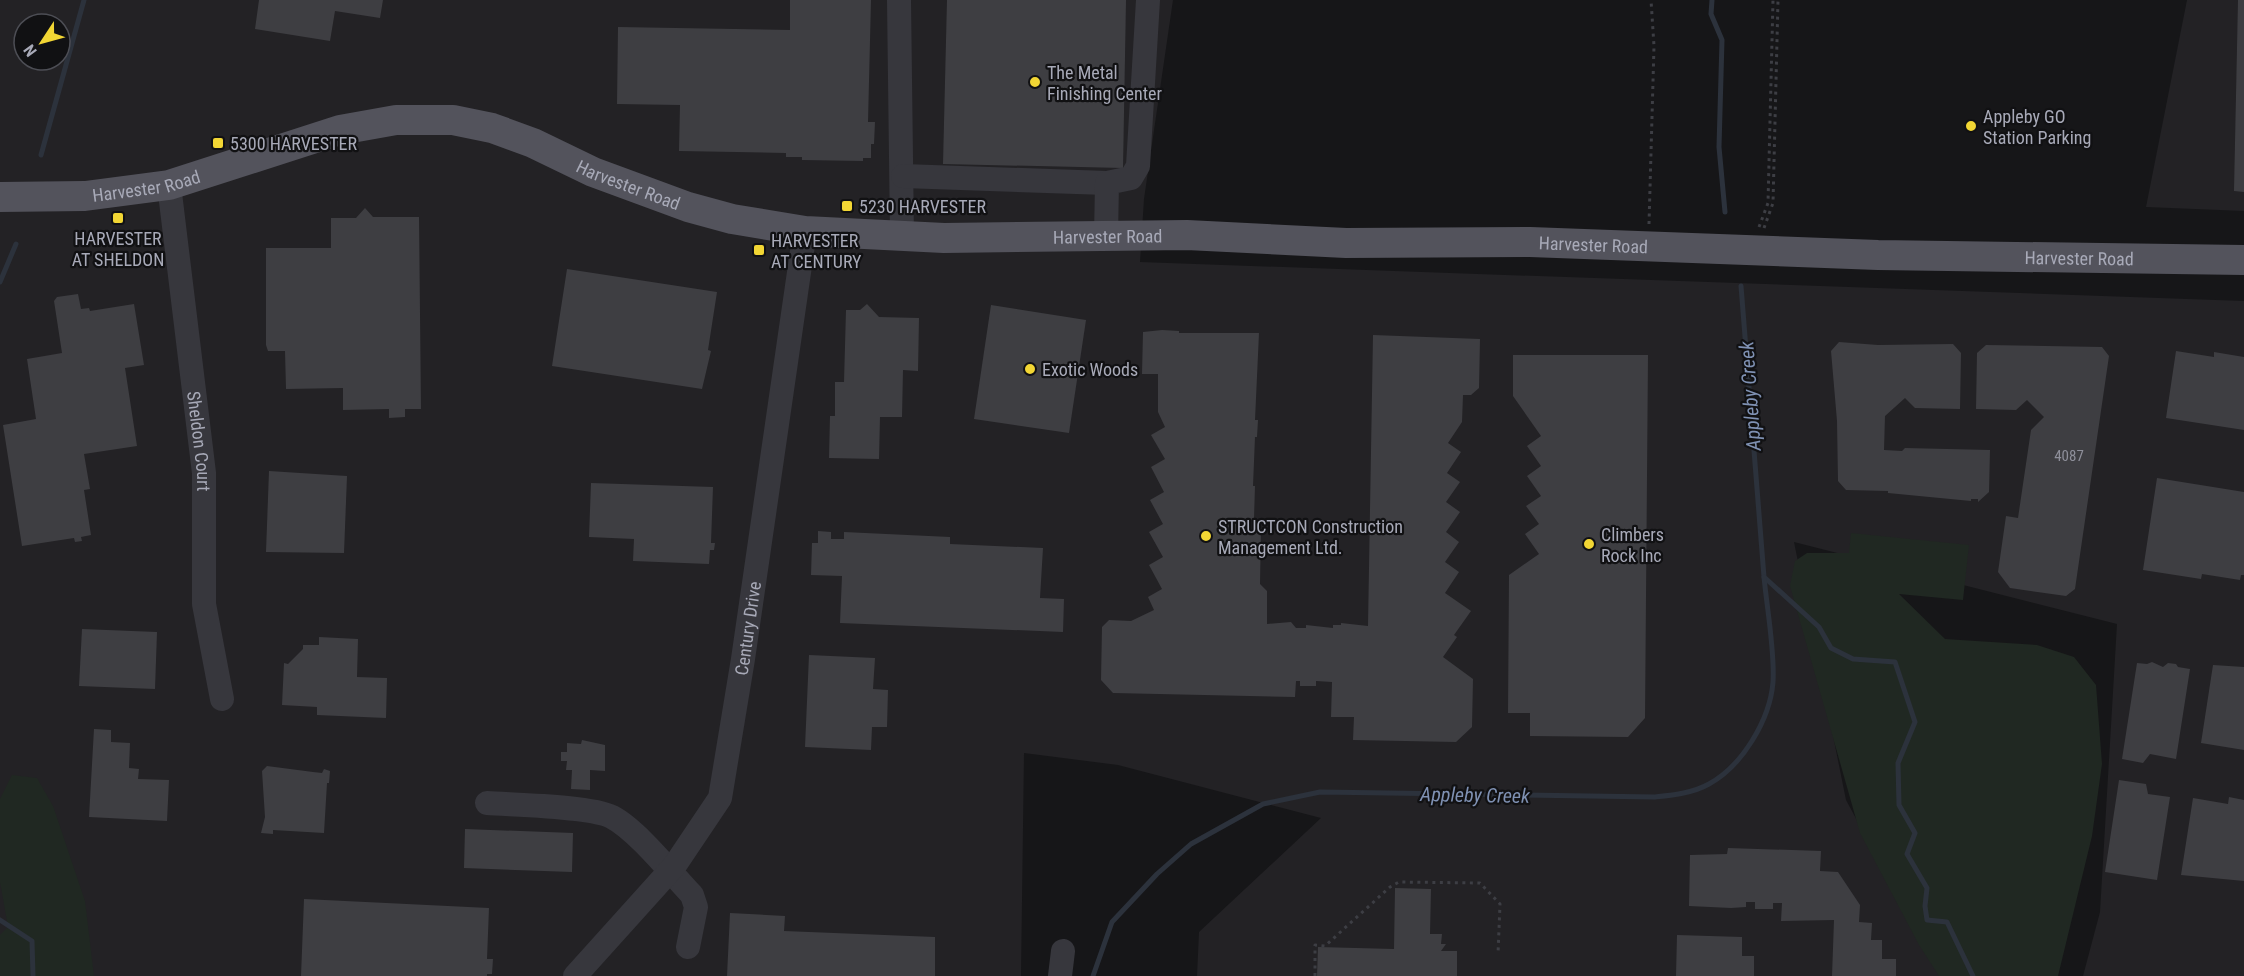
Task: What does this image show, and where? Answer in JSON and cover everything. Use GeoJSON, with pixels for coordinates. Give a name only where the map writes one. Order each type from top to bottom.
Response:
{"type":"FeatureCollection","features":[{"type":"Feature","properties":{"kind":"main road","name":"Harvester Road"},"geometry":{"type":"LineString","coordinates":[[0,197],[85,196],[169,185],[340,130],[396,120],[453,120],[492,128],[533,143],[594,172],[688,207],[732,219],[806,231],[944,238],[1187,235],[1346,243],[1530,242],[1878,255],[2244,260]]}},
{"type":"Feature","properties":{"kind":"street"},"geometry":{"type":"LineString","coordinates":[[899,0],[902,236]]}},
{"type":"Feature","properties":{"kind":"street"},"geometry":{"type":"LineString","coordinates":[[903,176],[1107,183],[1131,178],[1137,166],[1148,0]]}},
{"type":"Feature","properties":{"kind":"street"},"geometry":{"type":"LineString","coordinates":[[1106,236],[1107,183]]}},
{"type":"Feature","properties":{"kind":"street","name":"Sheldon Court"},"geometry":{"type":"LineString","coordinates":[[169,185],[204,473],[204,604],[222,699]]}},
{"type":"Feature","properties":{"kind":"street","name":"Century Drive"},"geometry":{"type":"LineString","coordinates":[[575,976],[669,871],[720,798],[806,231]]}},
{"type":"Feature","properties":{"kind":"street"},"geometry":{"type":"LineString","coordinates":[[487,802],[589,811],[611,816],[626,826],[692,895],[696,907],[688,947]]}},
{"type":"Feature","properties":{"kind":"street"},"geometry":{"type":"LineString","coordinates":[[1060,976],[1063,951]]}},
{"type":"Feature","properties":{"kind":"path"},"geometry":{"type":"LineString","coordinates":[[1651,0],[1654,46],[1649,222],[1657,247]]}},
{"type":"Feature","properties":{"kind":"path"},"geometry":{"type":"LineString","coordinates":[[1757,250],[1773,203],[1776,0]]}},
{"type":"Feature","properties":{"kind":"path"},"geometry":{"type":"LineString","coordinates":[[1424,881],[1424,889]]}},
{"type":"Feature","properties":{"kind":"path"},"geometry":{"type":"LineString","coordinates":[[1314,976],[1315,945],[1325,946],[1390,886],[1399,882],[1480,883],[1500,904],[1498,954]]}},
{"type":"Feature","properties":{"kind":"shaded area"},"geometry":{"type":"Polygon","coordinates":[[[0,0],[1173,0],[1144,199],[1140,262],[2244,301],[2244,976],[2083,976],[2100,912],[2117,624],[1794,542],[1846,800],[1941,976],[1197,976],[1199,932],[1321,818],[1118,765],[1024,753],[1021,976],[0,976],[0,0]]]}},
{"type":"Feature","properties":{"kind":"shaded area"},"geometry":{"type":"Polygon","coordinates":[[[2187,0],[2244,0],[2244,211],[2146,207],[2187,0]]]}},
{"type":"Feature","properties":{"kind":"shaded area"},"geometry":{"type":"Polygon","coordinates":[[[1851,533],[1969,545],[1963,600],[1899,594],[1945,639],[2037,645],[2074,657],[2096,685],[2102,764],[2092,836],[2058,976],[1939,976],[1919,945],[1860,833],[1790,586],[1795,561],[1807,553],[1849,553],[1851,533]]]}},
{"type":"Feature","properties":{"kind":"shaded area"},"geometry":{"type":"Polygon","coordinates":[[[12,775],[37,778],[53,806],[85,901],[94,976],[0,976],[0,935],[8,927],[0,882],[0,799],[12,775]]]}},
{"type":"Feature","properties":{"kind":"building"},"geometry":{"type":"Polygon","coordinates":[[[259,0],[383,0],[380,18],[335,11],[330,41],[255,29],[259,0]]]}},
{"type":"Feature","properties":{"kind":"building"},"geometry":{"type":"Polygon","coordinates":[[[790,0],[871,0],[868,122],[875,122],[871,158],[863,158],[863,161],[802,160],[802,157],[786,157],[786,153],[679,151],[680,105],[617,104],[618,27],[790,30],[790,0]]]}},
{"type":"Feature","properties":{"kind":"building","name":"The Metal Finishing Center"},"geometry":{"type":"Polygon","coordinates":[[[947,0],[1126,0],[1123,168],[943,164],[947,0]]]}},
{"type":"Feature","properties":{"kind":"building"},"geometry":{"type":"Polygon","coordinates":[[[2238,0],[2244,0],[2244,192],[2234,191],[2238,0]]]}},
{"type":"Feature","properties":{"kind":"building"},"geometry":{"type":"Polygon","coordinates":[[[365,208],[373,217],[419,217],[421,409],[405,409],[405,417],[389,418],[389,409],[343,410],[343,388],[286,389],[285,351],[268,351],[266,345],[266,248],[331,248],[331,218],[356,218],[365,208]]]}},
{"type":"Feature","properties":{"kind":"building"},"geometry":{"type":"Polygon","coordinates":[[[567,269],[717,292],[708,350],[711,351],[702,389],[552,366],[567,269]]]}},
{"type":"Feature","properties":{"kind":"building"},"geometry":{"type":"Polygon","coordinates":[[[78,294],[81,309],[89,308],[90,311],[134,304],[144,365],[125,368],[137,446],[84,454],[90,489],[84,490],[91,535],[81,537],[82,541],[75,542],[74,538],[22,546],[3,425],[36,419],[27,359],[62,353],[54,301],[57,297],[78,294]]]}},
{"type":"Feature","properties":{"kind":"building"},"geometry":{"type":"Polygon","coordinates":[[[867,304],[879,317],[919,318],[918,371],[903,370],[902,417],[880,417],[879,459],[829,458],[830,416],[835,416],[835,382],[844,382],[846,310],[860,310],[867,304]]]}},
{"type":"Feature","properties":{"kind":"building","name":"Exotic Woods"},"geometry":{"type":"Polygon","coordinates":[[[991,305],[1086,320],[1069,433],[974,419],[991,305]]]}},
{"type":"Feature","properties":{"kind":"building","name":"STRUCTCON Construction Management Ltd."},"geometry":{"type":"Polygon","coordinates":[[[1179,331],[1179,333],[1259,333],[1255,420],[1258,420],[1253,486],[1255,486],[1254,518],[1261,526],[1260,584],[1267,591],[1267,624],[1291,622],[1296,628],[1306,628],[1306,625],[1333,628],[1333,625],[1341,625],[1341,623],[1368,626],[1373,335],[1480,339],[1479,388],[1471,395],[1463,395],[1462,422],[1448,443],[1461,452],[1447,473],[1460,482],[1446,502],[1460,512],[1446,532],[1459,542],[1445,562],[1459,572],[1445,593],[1471,611],[1454,635],[1457,637],[1443,657],[1473,679],[1472,727],[1456,742],[1353,740],[1354,717],[1331,717],[1332,682],[1316,681],[1316,686],[1300,686],[1300,681],[1296,681],[1295,697],[1113,693],[1101,680],[1102,627],[1109,620],[1131,621],[1154,610],[1148,597],[1162,589],[1149,565],[1163,557],[1149,532],[1163,524],[1150,500],[1164,492],[1151,467],[1165,459],[1151,435],[1165,427],[1158,412],[1158,374],[1142,374],[1143,332],[1179,331]]]}},
{"type":"Feature","properties":{"kind":"building"},"geometry":{"type":"Polygon","coordinates":[[[1839,342],[1878,345],[1953,344],[1961,353],[1960,409],[1915,408],[1905,398],[1885,416],[1884,450],[1902,451],[1905,448],[1990,450],[1989,492],[1978,502],[1978,499],[1971,499],[1971,501],[1888,493],[1888,491],[1846,490],[1838,481],[1837,421],[1831,351],[1839,342]]]}},
{"type":"Feature","properties":{"kind":"building"},"geometry":{"type":"Polygon","coordinates":[[[1986,345],[2102,347],[2109,356],[2075,589],[2066,596],[2010,588],[1998,572],[2006,516],[2018,518],[2031,430],[2044,417],[2027,400],[2016,410],[1976,409],[1977,353],[1986,345]]]}},
{"type":"Feature","properties":{"kind":"building"},"geometry":{"type":"Polygon","coordinates":[[[2176,351],[2214,357],[2214,352],[2244,357],[2244,430],[2166,418],[2176,351]]]}},
{"type":"Feature","properties":{"kind":"building","name":"Climbers Rock Inc"},"geometry":{"type":"Polygon","coordinates":[[[1513,355],[1648,355],[1645,718],[1628,737],[1530,736],[1530,713],[1508,713],[1509,575],[1539,554],[1525,534],[1539,524],[1526,506],[1541,496],[1527,476],[1541,466],[1527,446],[1541,436],[1513,396],[1513,355]]]}},
{"type":"Feature","properties":{"kind":"building"},"geometry":{"type":"Polygon","coordinates":[[[269,471],[347,476],[344,553],[266,552],[269,471]]]}},
{"type":"Feature","properties":{"kind":"building"},"geometry":{"type":"Polygon","coordinates":[[[2157,478],[2244,492],[2244,575],[2241,575],[2240,580],[2202,574],[2201,579],[2143,570],[2157,478]]]}},
{"type":"Feature","properties":{"kind":"building"},"geometry":{"type":"Polygon","coordinates":[[[591,483],[713,487],[711,543],[715,543],[714,550],[710,550],[709,564],[633,561],[634,539],[589,537],[591,483]]]}},
{"type":"Feature","properties":{"kind":"building"},"geometry":{"type":"Polygon","coordinates":[[[818,531],[831,532],[831,539],[844,539],[844,532],[950,537],[950,544],[1043,548],[1040,598],[1064,599],[1063,632],[840,623],[842,576],[811,575],[812,543],[818,543],[818,531]]]}},
{"type":"Feature","properties":{"kind":"building"},"geometry":{"type":"Polygon","coordinates":[[[82,629],[157,632],[155,689],[79,686],[82,629]]]}},
{"type":"Feature","properties":{"kind":"building"},"geometry":{"type":"Polygon","coordinates":[[[319,637],[358,639],[357,677],[387,678],[386,718],[317,715],[317,707],[282,705],[284,663],[288,664],[303,649],[303,645],[319,645],[319,637]]]}},
{"type":"Feature","properties":{"kind":"building"},"geometry":{"type":"Polygon","coordinates":[[[809,655],[875,658],[873,689],[888,690],[887,727],[872,727],[871,750],[805,747],[809,655]]]}},
{"type":"Feature","properties":{"kind":"building"},"geometry":{"type":"Polygon","coordinates":[[[2152,662],[2163,667],[2168,663],[2190,669],[2176,759],[2150,754],[2143,763],[2122,759],[2137,663],[2152,662]]]}},
{"type":"Feature","properties":{"kind":"building"},"geometry":{"type":"Polygon","coordinates":[[[2213,665],[2244,667],[2244,750],[2201,743],[2213,665]]]}},
{"type":"Feature","properties":{"kind":"building"},"geometry":{"type":"Polygon","coordinates":[[[94,729],[111,730],[111,742],[130,743],[129,768],[139,769],[138,779],[169,780],[167,821],[89,817],[94,729]]]}},
{"type":"Feature","properties":{"kind":"building"},"geometry":{"type":"Polygon","coordinates":[[[582,740],[605,745],[605,771],[590,770],[590,790],[571,789],[572,770],[566,770],[567,761],[561,761],[561,752],[567,752],[567,743],[581,744],[582,740]]]}},
{"type":"Feature","properties":{"kind":"building"},"geometry":{"type":"Polygon","coordinates":[[[267,766],[322,773],[324,769],[330,771],[329,783],[327,783],[324,833],[273,830],[273,834],[261,833],[265,817],[262,771],[267,766]]]}},
{"type":"Feature","properties":{"kind":"building"},"geometry":{"type":"Polygon","coordinates":[[[2119,780],[2146,784],[2148,794],[2170,797],[2157,880],[2105,872],[2119,780]]]}},
{"type":"Feature","properties":{"kind":"building"},"geometry":{"type":"Polygon","coordinates":[[[2229,797],[2244,800],[2244,881],[2181,875],[2193,798],[2228,804],[2229,797]]]}},
{"type":"Feature","properties":{"kind":"building"},"geometry":{"type":"Polygon","coordinates":[[[465,829],[573,833],[572,872],[464,868],[465,829]]]}},
{"type":"Feature","properties":{"kind":"building"},"geometry":{"type":"Polygon","coordinates":[[[1728,848],[1821,851],[1820,871],[1838,872],[1860,905],[1859,922],[1872,923],[1871,940],[1882,940],[1882,959],[1896,959],[1896,976],[1832,976],[1834,920],[1781,921],[1782,903],[1773,903],[1773,909],[1755,909],[1755,902],[1746,902],[1746,907],[1731,908],[1689,906],[1690,855],[1727,854],[1728,848]]]}},
{"type":"Feature","properties":{"kind":"building"},"geometry":{"type":"Polygon","coordinates":[[[1395,888],[1431,889],[1430,934],[1442,934],[1441,944],[1446,944],[1441,951],[1457,951],[1457,976],[1317,976],[1318,947],[1394,949],[1395,888]]]}},
{"type":"Feature","properties":{"kind":"building"},"geometry":{"type":"Polygon","coordinates":[[[304,899],[489,908],[487,959],[493,959],[492,974],[487,974],[487,976],[301,976],[304,899]]]}},
{"type":"Feature","properties":{"kind":"building"},"geometry":{"type":"Polygon","coordinates":[[[730,913],[785,916],[784,931],[935,937],[935,976],[727,976],[730,913]]]}},
{"type":"Feature","properties":{"kind":"building"},"geometry":{"type":"Polygon","coordinates":[[[1677,935],[1742,937],[1742,956],[1754,956],[1754,976],[1676,976],[1677,935]]]}},
{"type":"Feature","properties":{"kind":"waterway"},"geometry":{"type":"LineString","coordinates":[[41,155],[84,0]]}},
{"type":"Feature","properties":{"kind":"waterway","name":"Appleby Creek"},"geometry":{"type":"LineString","coordinates":[[1712,0],[1711,14],[1722,40],[1719,147],[1725,212]]}},
{"type":"Feature","properties":{"kind":"waterway"},"geometry":{"type":"LineString","coordinates":[[0,282],[16,244]]}},
{"type":"Feature","properties":{"kind":"waterway","name":"Appleby Creek"},"geometry":{"type":"LineString","coordinates":[[1741,286],[1764,577],[1819,627],[1831,648],[1853,659],[1895,662],[1915,722],[1898,763],[1899,805],[1915,833],[1907,854],[1927,888],[1925,906],[1927,920],[1947,922],[1973,976]]}},
{"type":"Feature","properties":{"kind":"waterway","name":"Appleby Creek"},"geometry":{"type":"LineString","coordinates":[[1093,976],[1112,922],[1157,874],[1191,844],[1263,804],[1320,792],[1655,797],[1690,792],[1709,784],[1721,776],[1743,754],[1760,726],[1771,697],[1773,657],[1764,577]]}},
{"type":"Feature","properties":{"kind":"waterway"},"geometry":{"type":"LineString","coordinates":[[0,920],[32,941],[33,976]]}},
{"type":"Feature","properties":{"kind":"place","name":"The Metal Finishing Center"},"geometry":{"type":"Point","coordinates":[1035,82]}},
{"type":"Feature","properties":{"kind":"place","name":"Appleby GO Station Parking"},"geometry":{"type":"Point","coordinates":[1971,126]}},
{"type":"Feature","properties":{"kind":"place","name":"5300 HARVESTER"},"geometry":{"type":"Point","coordinates":[218,143]}},
{"type":"Feature","properties":{"kind":"place","name":"5230 HARVESTER"},"geometry":{"type":"Point","coordinates":[847,206]}},
{"type":"Feature","properties":{"kind":"place","name":"HARVESTER AT SHELDON"},"geometry":{"type":"Point","coordinates":[118,218]}},
{"type":"Feature","properties":{"kind":"place","name":"HARVESTER AT CENTURY"},"geometry":{"type":"Point","coordinates":[759,250]}},
{"type":"Feature","properties":{"kind":"place","name":"Exotic Woods"},"geometry":{"type":"Point","coordinates":[1030,369]}},
{"type":"Feature","properties":{"kind":"place","name":"STRUCTCON Construction Management Ltd."},"geometry":{"type":"Point","coordinates":[1206,536]}},
{"type":"Feature","properties":{"kind":"place","name":"Climbers Rock Inc"},"geometry":{"type":"Point","coordinates":[1589,544]}}]}
